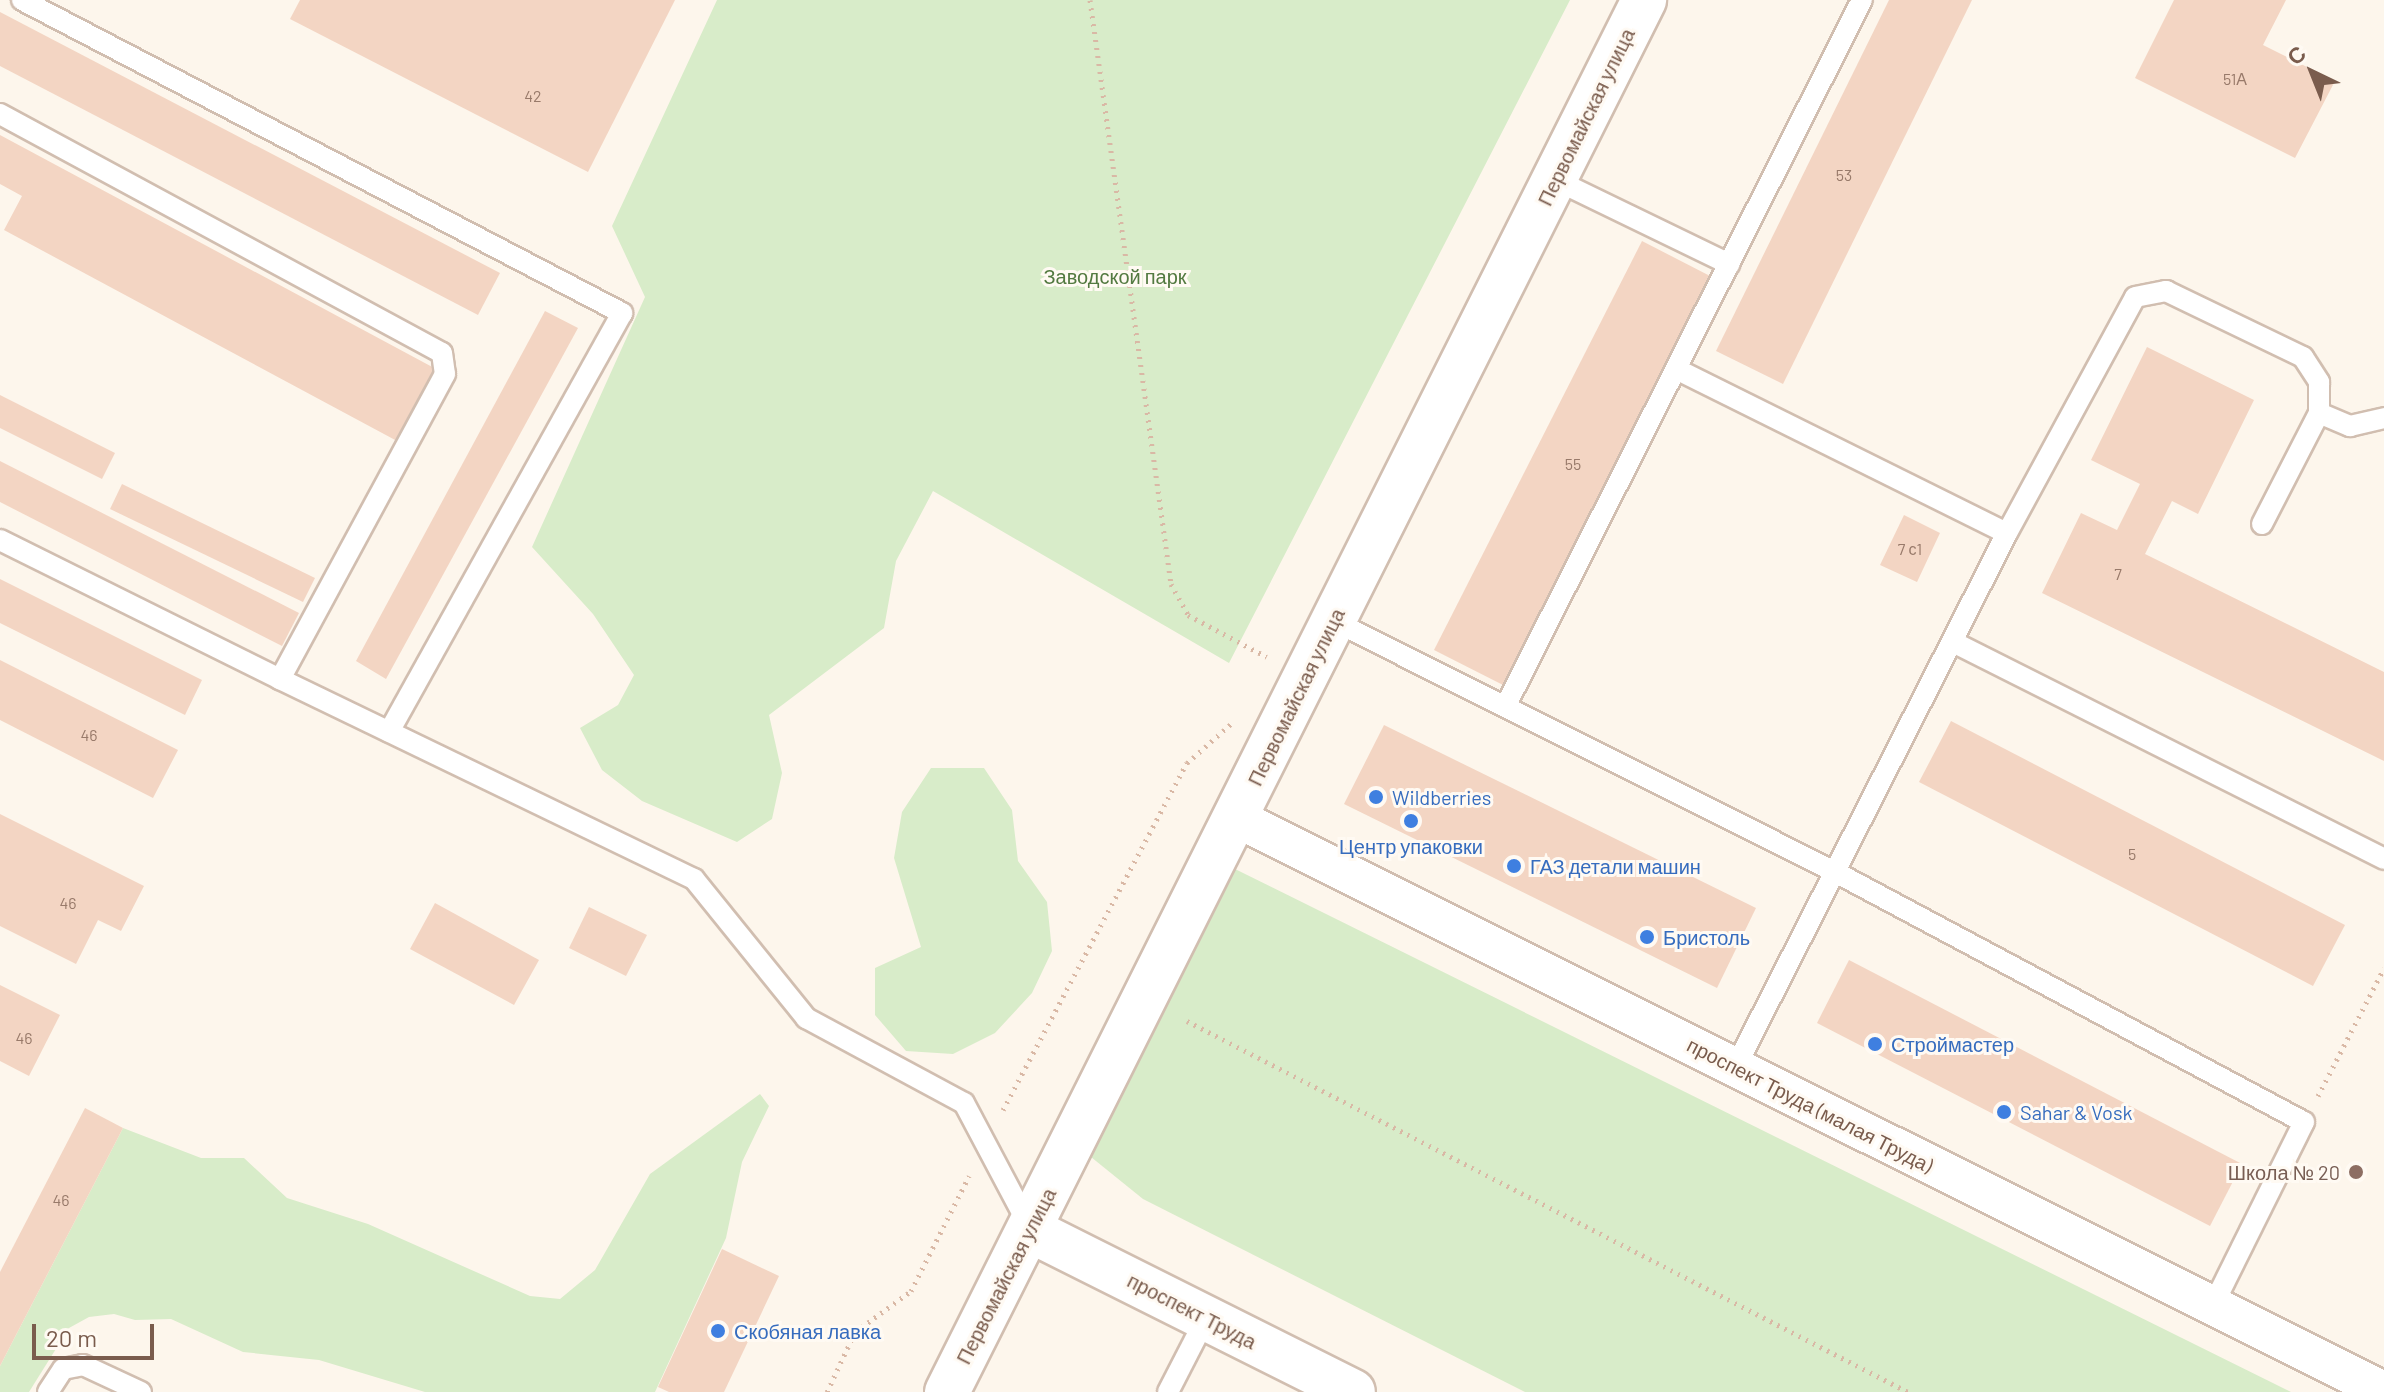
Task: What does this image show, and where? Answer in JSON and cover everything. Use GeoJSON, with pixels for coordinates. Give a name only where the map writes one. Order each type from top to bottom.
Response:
{"type":"FeatureCollection","features":[{"type":"Feature","properties":{"kind":"street","name":"Первомайская улица"},"geometry":{"type":"LineString","coordinates":[[947,1392],[1644,0]]}},
{"type":"Feature","properties":{"kind":"street","name":"проспект Труда (малая Труда)"},"geometry":{"type":"LineString","coordinates":[[1236,818],[2384,1391]]}},
{"type":"Feature","properties":{"kind":"street","name":"проспект Труда"},"geometry":{"type":"LineString","coordinates":[[1030,1230],[1353,1392]]}},
{"type":"Feature","properties":{"kind":"lane"},"geometry":{"type":"LineString","coordinates":[[22,0],[622,313],[389,732]]}},
{"type":"Feature","properties":{"kind":"lane"},"geometry":{"type":"LineString","coordinates":[[1505,707],[1862,0]]}},
{"type":"Feature","properties":{"kind":"lane"},"geometry":{"type":"LineString","coordinates":[[0,114],[442,353],[445,374],[280,679]]}},
{"type":"Feature","properties":{"kind":"lane"},"geometry":{"type":"LineString","coordinates":[[1554,179],[1729,264]]}},
{"type":"Feature","properties":{"kind":"lane"},"geometry":{"type":"LineString","coordinates":[[1735,1068],[1837,873],[2007,533],[2135,297],[2166,291],[2303,357],[2319,382],[2319,413],[2262,524]]}},
{"type":"Feature","properties":{"kind":"lane"},"geometry":{"type":"LineString","coordinates":[[1676,369],[2007,533]]}},
{"type":"Feature","properties":{"kind":"lane"},"geometry":{"type":"LineString","coordinates":[[2319,413],[2350,426],[2384,418]]}},
{"type":"Feature","properties":{"kind":"lane"},"geometry":{"type":"LineString","coordinates":[[0,540],[694,879],[806,1018],[964,1103],[1030,1230]]}},
{"type":"Feature","properties":{"kind":"lane"},"geometry":{"type":"LineString","coordinates":[[1334,621],[1837,873],[2304,1122],[2212,1307]]}},
{"type":"Feature","properties":{"kind":"lane"},"geometry":{"type":"LineString","coordinates":[[1953,642],[2384,859]]}},
{"type":"Feature","properties":{"kind":"lane"},"geometry":{"type":"LineString","coordinates":[[1168,1392],[1206,1318]]}},
{"type":"Feature","properties":{"kind":"lane"},"geometry":{"type":"LineString","coordinates":[[48,1392],[63,1369],[83,1365],[141,1392]]}},
{"type":"Feature","properties":{"kind":"path"},"geometry":{"type":"LineString","coordinates":[[1090,0],[1171,584],[1188,615],[1268,658]]}},
{"type":"Feature","properties":{"kind":"path"},"geometry":{"type":"LineString","coordinates":[[827,1392],[855,1332],[911,1291],[985,1144],[1187,763],[1237,719]]}},
{"type":"Feature","properties":{"kind":"path"},"geometry":{"type":"LineString","coordinates":[[2304,1122],[2384,968]]}},
{"type":"Feature","properties":{"kind":"path"},"geometry":{"type":"LineString","coordinates":[[1187,1021],[1908,1392]]}},
{"type":"Feature","properties":{"kind":"green space","name":"Заводской парк"},"geometry":{"type":"Polygon","coordinates":[[[717,0],[1570,0],[1229,663],[933,491],[896,561],[884,628],[769,715],[782,773],[772,819],[737,842],[642,801],[602,770],[580,728],[618,705],[634,675],[593,614],[532,547],[645,297],[612,226],[717,0]]]}},
{"type":"Feature","properties":{"kind":"green space"},"geometry":{"type":"Polygon","coordinates":[[[931,768],[984,768],[1012,810],[1018,861],[1047,902],[1052,951],[1032,993],[995,1033],[953,1054],[906,1051],[875,1015],[875,968],[921,947],[894,858],[902,812],[931,768]]]}},
{"type":"Feature","properties":{"kind":"green space"},"geometry":{"type":"Polygon","coordinates":[[[1235,869],[2291,1392],[1525,1392],[1143,1199],[1091,1157],[1235,869]]]}},
{"type":"Feature","properties":{"kind":"green space"},"geometry":{"type":"Polygon","coordinates":[[[760,1094],[769,1106],[742,1162],[726,1238],[655,1392],[425,1392],[319,1360],[243,1352],[171,1319],[135,1320],[114,1314],[89,1317],[69,1328],[29,1392],[0,1392],[0,1366],[123,1128],[201,1158],[244,1158],[287,1198],[368,1224],[530,1296],[560,1299],[595,1270],[650,1174],[760,1094]]]}},
{"type":"Feature","properties":{"kind":"building"},"geometry":{"type":"Polygon","coordinates":[[[300,0],[675,0],[588,172],[290,19],[300,0]]]}},
{"type":"Feature","properties":{"kind":"building"},"geometry":{"type":"Polygon","coordinates":[[[1889,0],[1972,0],[1783,384],[1716,351],[1889,0]]]}},
{"type":"Feature","properties":{"kind":"building"},"geometry":{"type":"Polygon","coordinates":[[[2174,0],[2286,0],[2263,45],[2335,81],[2295,158],[2135,78],[2174,0]]]}},
{"type":"Feature","properties":{"kind":"building"},"geometry":{"type":"Polygon","coordinates":[[[0,12],[500,273],[478,315],[0,66],[0,12]]]}},
{"type":"Feature","properties":{"kind":"building"},"geometry":{"type":"Polygon","coordinates":[[[0,135],[436,369],[397,441],[4,230],[22,196],[0,184],[0,135]]]}},
{"type":"Feature","properties":{"kind":"building"},"geometry":{"type":"Polygon","coordinates":[[[1642,241],[1712,277],[1505,686],[1434,650],[1642,241]]]}},
{"type":"Feature","properties":{"kind":"building"},"geometry":{"type":"Polygon","coordinates":[[[545,311],[578,328],[386,679],[356,661],[545,311]]]}},
{"type":"Feature","properties":{"kind":"building"},"geometry":{"type":"Polygon","coordinates":[[[2147,347],[2254,400],[2198,514],[2172,501],[2145,554],[2384,672],[2384,761],[2042,593],[2081,513],[2117,530],[2140,484],[2091,460],[2147,347]]]}},
{"type":"Feature","properties":{"kind":"building"},"geometry":{"type":"Polygon","coordinates":[[[0,395],[115,453],[102,479],[0,428],[0,395]]]}},
{"type":"Feature","properties":{"kind":"building"},"geometry":{"type":"Polygon","coordinates":[[[0,461],[299,613],[282,646],[0,502],[0,461]]]}},
{"type":"Feature","properties":{"kind":"building"},"geometry":{"type":"Polygon","coordinates":[[[122,484],[315,578],[303,602],[110,509],[122,484]]]}},
{"type":"Feature","properties":{"kind":"building"},"geometry":{"type":"Polygon","coordinates":[[[1904,515],[1940,533],[1917,582],[1880,565],[1904,515]]]}},
{"type":"Feature","properties":{"kind":"building"},"geometry":{"type":"Polygon","coordinates":[[[0,579],[202,680],[185,715],[0,623],[0,579]]]}},
{"type":"Feature","properties":{"kind":"building"},"geometry":{"type":"Polygon","coordinates":[[[0,660],[178,750],[153,798],[0,720],[0,660]]]}},
{"type":"Feature","properties":{"kind":"building"},"geometry":{"type":"Polygon","coordinates":[[[1951,721],[2345,925],[2313,986],[1919,782],[1951,721]]]}},
{"type":"Feature","properties":{"kind":"building"},"geometry":{"type":"Polygon","coordinates":[[[1384,725],[1756,908],[1717,988],[1344,804],[1384,725]]]}},
{"type":"Feature","properties":{"kind":"building"},"geometry":{"type":"Polygon","coordinates":[[[0,814],[144,886],[121,931],[98,920],[76,964],[0,926],[0,814]]]}},
{"type":"Feature","properties":{"kind":"building"},"geometry":{"type":"Polygon","coordinates":[[[435,903],[539,960],[514,1005],[410,949],[435,903]]]}},
{"type":"Feature","properties":{"kind":"building"},"geometry":{"type":"Polygon","coordinates":[[[589,907],[647,935],[626,976],[569,948],[589,907]]]}},
{"type":"Feature","properties":{"kind":"building"},"geometry":{"type":"Polygon","coordinates":[[[1849,960],[2242,1164],[2210,1226],[1817,1023],[1849,960]]]}},
{"type":"Feature","properties":{"kind":"building"},"geometry":{"type":"Polygon","coordinates":[[[0,985],[60,1015],[29,1076],[0,1061],[0,985]]]}},
{"type":"Feature","properties":{"kind":"building"},"geometry":{"type":"Polygon","coordinates":[[[85,1108],[123,1128],[0,1366],[0,1272],[85,1108]]]}},
{"type":"Feature","properties":{"kind":"building","name":"Скобяная лавка"},"geometry":{"type":"Polygon","coordinates":[[[722,1249],[779,1276],[724,1392],[669,1392],[658,1387],[722,1249]]]}},
{"type":"Feature","properties":{"kind":"place","name":"Wildberries"},"geometry":{"type":"Point","coordinates":[1376,797]}},
{"type":"Feature","properties":{"kind":"place","name":"Центр упаковки"},"geometry":{"type":"Point","coordinates":[1411,821]}},
{"type":"Feature","properties":{"kind":"place","name":"ГАЗ детали машин"},"geometry":{"type":"Point","coordinates":[1514,866]}},
{"type":"Feature","properties":{"kind":"place","name":"Бристоль"},"geometry":{"type":"Point","coordinates":[1647,937]}},
{"type":"Feature","properties":{"kind":"place","name":"Строймастер"},"geometry":{"type":"Point","coordinates":[1875,1044]}},
{"type":"Feature","properties":{"kind":"place","name":"Sahar & Vosk"},"geometry":{"type":"Point","coordinates":[2004,1112]}},
{"type":"Feature","properties":{"kind":"place","name":"Школа № 20"},"geometry":{"type":"Point","coordinates":[2356,1172]}},
{"type":"Feature","properties":{"kind":"place","name":"Скобяная лавка"},"geometry":{"type":"Point","coordinates":[718,1331]}}]}
